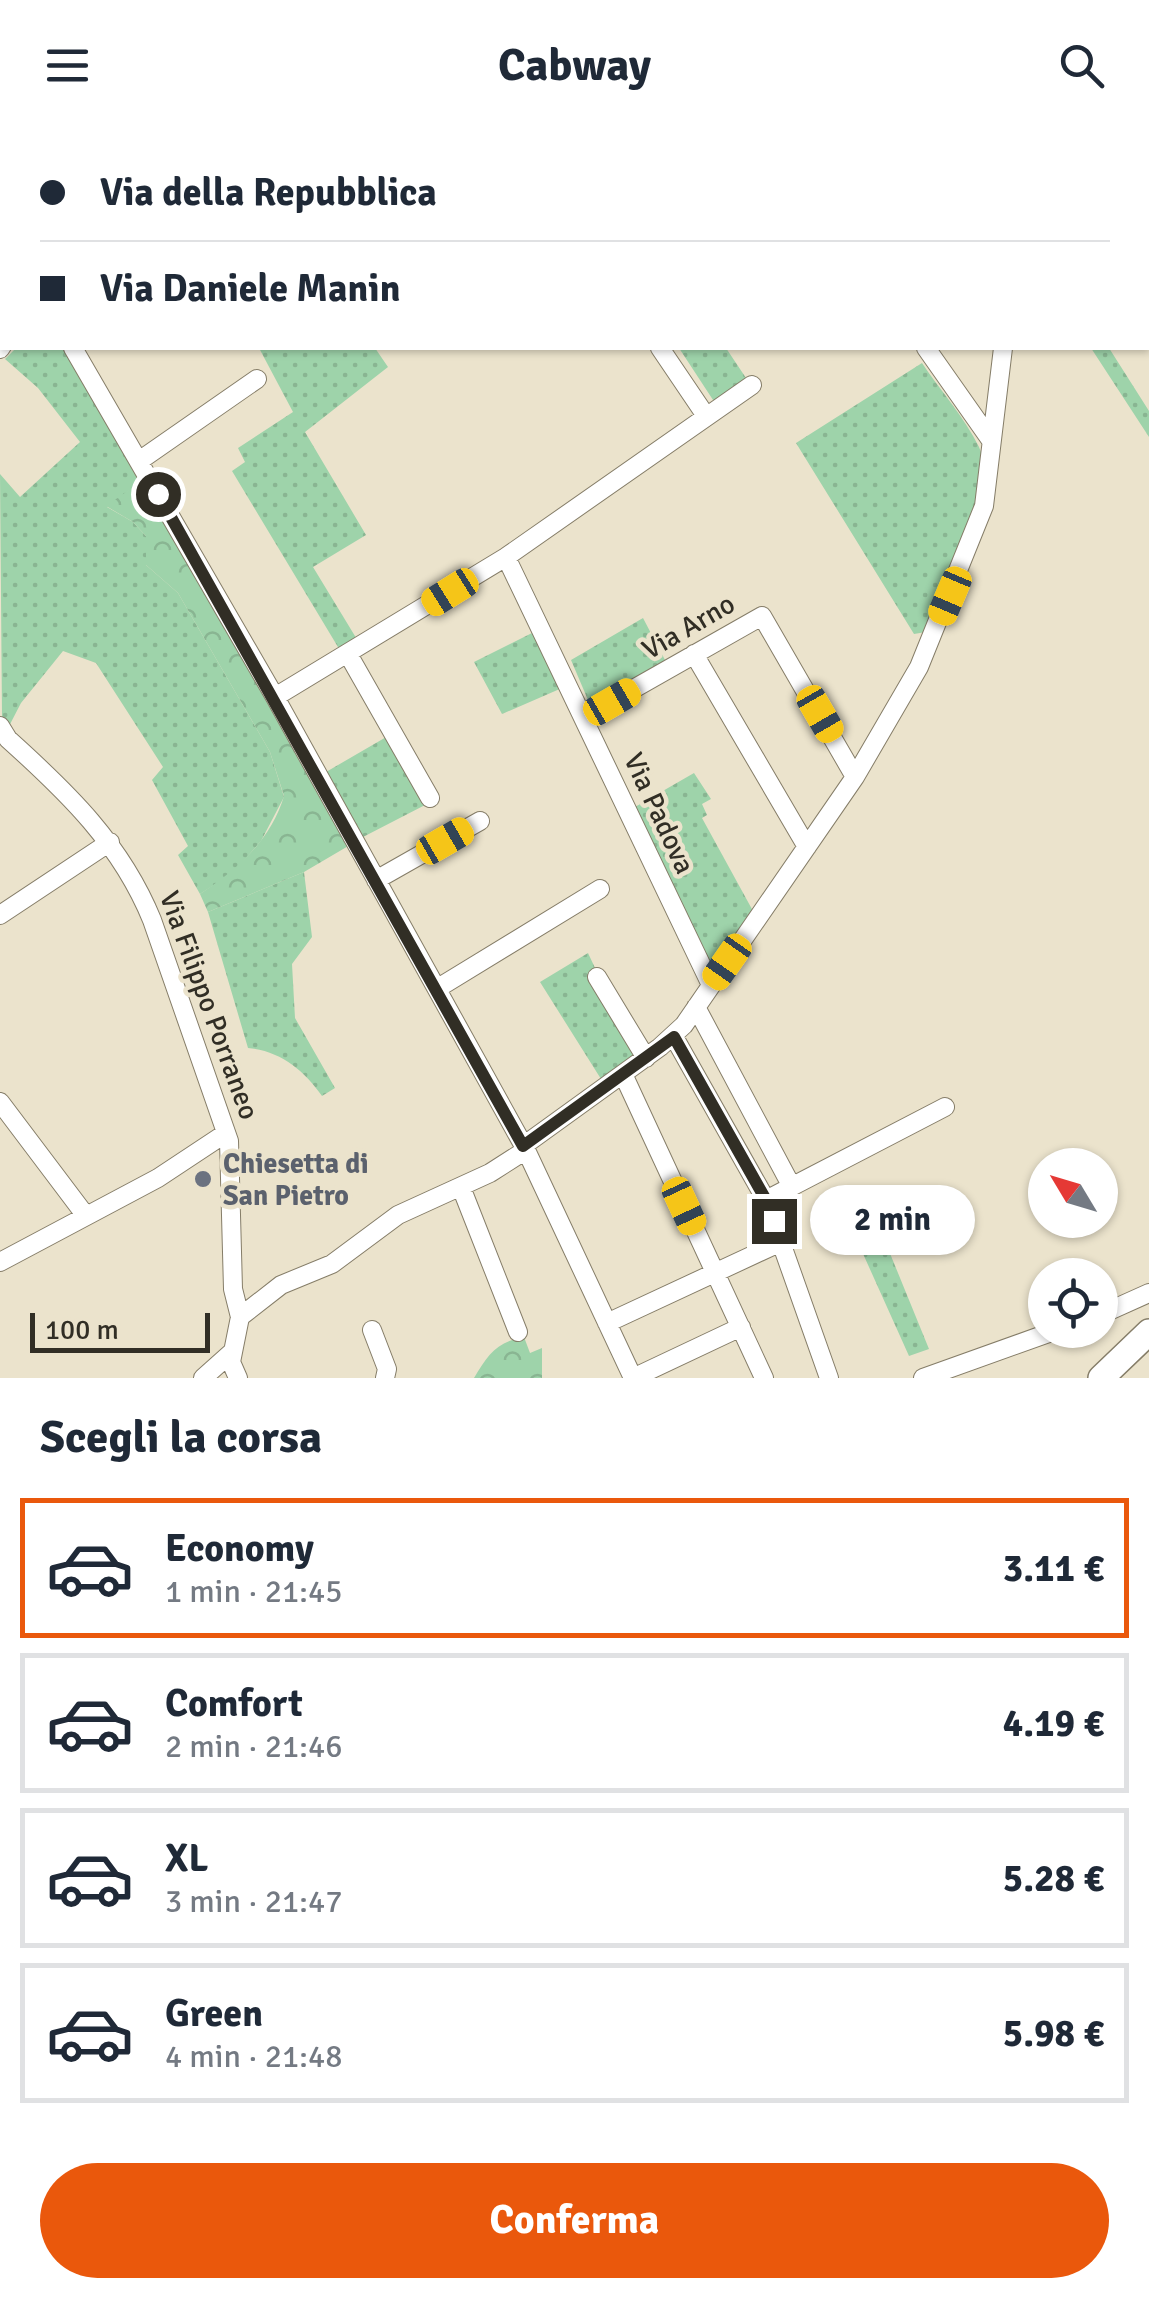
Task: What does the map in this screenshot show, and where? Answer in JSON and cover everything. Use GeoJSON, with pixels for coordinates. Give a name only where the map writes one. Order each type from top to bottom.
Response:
{"type":"FeatureCollection","features":[{"type":"Feature","properties":{"kind":"highway"},"geometry":{"type":"LineString","coordinates":[[1100,1378],[1149,1332]]}},
{"type":"Feature","properties":{"kind":"highway"},"geometry":{"type":"LineString","coordinates":[[1123,1378],[1149,1353]]}},
{"type":"Feature","properties":{"kind":"street"},"geometry":{"type":"LineString","coordinates":[[73,350],[275,696],[438,988],[525,1148],[633,1378],[740,1327]]}},
{"type":"Feature","properties":{"kind":"street"},"geometry":{"type":"LineString","coordinates":[[661,350],[706,416]]}},
{"type":"Feature","properties":{"kind":"street"},"geometry":{"type":"LineString","coordinates":[[927,350],[990,439]]}},
{"type":"Feature","properties":{"kind":"street"},"geometry":{"type":"LineString","coordinates":[[240,1317],[282,1285],[332,1264],[398,1215],[462,1187],[525,1148],[674,1037],[807,848],[904,698],[984,506],[1003,350]]}},
{"type":"Feature","properties":{"kind":"street"},"geometry":{"type":"LineString","coordinates":[[139,461],[257,380]]}},
{"type":"Feature","properties":{"kind":"street"},"geometry":{"type":"LineString","coordinates":[[275,696],[506,557],[752,386]]}},
{"type":"Feature","properties":{"kind":"street","name":"Via Padova"},"geometry":{"type":"LineString","coordinates":[[506,557],[711,985]]}},
{"type":"Feature","properties":{"kind":"street","name":"Via Arno"},"geometry":{"type":"LineString","coordinates":[[584,717],[764,617],[855,777]]}},
{"type":"Feature","properties":{"kind":"street"},"geometry":{"type":"LineString","coordinates":[[348,654],[430,798]]}},
{"type":"Feature","properties":{"kind":"street"},"geometry":{"type":"LineString","coordinates":[[694,654],[807,848]]}},
{"type":"Feature","properties":{"kind":"street","name":"Via Filippo Porraneo"},"geometry":{"type":"LineString","coordinates":[[0,726],[8,739],[76,801],[110,842],[138,886],[152,920],[226,1133],[232,1288],[240,1317],[232,1353]]}},
{"type":"Feature","properties":{"kind":"street"},"geometry":{"type":"LineString","coordinates":[[376,880],[480,821]]}},
{"type":"Feature","properties":{"kind":"street"},"geometry":{"type":"LineString","coordinates":[[0,915],[110,842]]}},
{"type":"Feature","properties":{"kind":"street"},"geometry":{"type":"LineString","coordinates":[[438,988],[600,889]]}},
{"type":"Feature","properties":{"kind":"street"},"geometry":{"type":"LineString","coordinates":[[597,977],[646,1058]]}},
{"type":"Feature","properties":{"kind":"street"},"geometry":{"type":"LineString","coordinates":[[696,1007],[792,1187]]}},
{"type":"Feature","properties":{"kind":"street"},"geometry":{"type":"LineString","coordinates":[[674,1037],[766,1200],[829,1378]]}},
{"type":"Feature","properties":{"kind":"street"},"geometry":{"type":"LineString","coordinates":[[623,1074],[764,1378]]}},
{"type":"Feature","properties":{"kind":"street"},"geometry":{"type":"LineString","coordinates":[[0,1102],[86,1216]]}},
{"type":"Feature","properties":{"kind":"street"},"geometry":{"type":"LineString","coordinates":[[766,1200],[945,1107]]}},
{"type":"Feature","properties":{"kind":"street"},"geometry":{"type":"LineString","coordinates":[[0,1262],[158,1178],[226,1133]]}},
{"type":"Feature","properties":{"kind":"street"},"geometry":{"type":"LineString","coordinates":[[462,1187],[518,1332]]}},
{"type":"Feature","properties":{"kind":"street"},"geometry":{"type":"LineString","coordinates":[[606,1323],[781,1242]]}},
{"type":"Feature","properties":{"kind":"street"},"geometry":{"type":"LineString","coordinates":[[1118,1307],[1149,1293]]}},
{"type":"Feature","properties":{"kind":"street"},"geometry":{"type":"LineString","coordinates":[[372,1330],[387,1369],[385,1378]]}},
{"type":"Feature","properties":{"kind":"street"},"geometry":{"type":"LineString","coordinates":[[924,1378],[964,1372],[1028,1343]]}},
{"type":"Feature","properties":{"kind":"street"},"geometry":{"type":"LineString","coordinates":[[203,1378],[232,1353],[238,1378]]}},
{"type":"Feature","properties":{"kind":"green space"},"geometry":{"type":"Polygon","coordinates":[[[14,350],[64,350],[142,481],[107,507],[133,522],[146,536],[146,565],[178,593],[270,752],[284,797],[261,841],[234,872],[200,894],[178,855],[188,846],[152,780],[163,767],[96,663],[63,651],[21,703],[7,730],[2,717],[0,474],[20,497],[80,442],[38,388],[5,359],[14,350]]]}},
{"type":"Feature","properties":{"kind":"green space"},"geometry":{"type":"Polygon","coordinates":[[[260,350],[376,350],[388,367],[305,432],[366,535],[313,567],[358,641],[341,652],[232,471],[245,462],[238,448],[293,412],[260,350]]]}},
{"type":"Feature","properties":{"kind":"green space"},"geometry":{"type":"Polygon","coordinates":[[[680,350],[727,350],[748,381],[715,403],[680,350]]]}},
{"type":"Feature","properties":{"kind":"green space"},"geometry":{"type":"Polygon","coordinates":[[[1092,350],[1110,350],[1149,411],[1149,437],[1092,350]]]}},
{"type":"Feature","properties":{"kind":"green space"},"geometry":{"type":"Polygon","coordinates":[[[922,363],[973,436],[983,464],[974,512],[954,566],[926,632],[914,634],[796,443],[922,363]]]}},
{"type":"Feature","properties":{"kind":"green space"},"geometry":{"type":"Polygon","coordinates":[[[142,481],[350,845],[304,872],[208,912],[200,894],[251,852],[271,826],[284,796],[270,752],[178,593],[146,565],[146,536],[133,522],[106,506],[142,481]]]}},
{"type":"Feature","properties":{"kind":"green space"},"geometry":{"type":"Polygon","coordinates":[[[643,618],[665,660],[595,703],[588,700],[571,660],[643,618]]]}},
{"type":"Feature","properties":{"kind":"green space"},"geometry":{"type":"Polygon","coordinates":[[[534,632],[562,688],[502,714],[474,662],[534,632]]]}},
{"type":"Feature","properties":{"kind":"green space"},"geometry":{"type":"Polygon","coordinates":[[[388,736],[427,804],[363,837],[326,772],[388,736]]]}},
{"type":"Feature","properties":{"kind":"green space"},"geometry":{"type":"Polygon","coordinates":[[[694,773],[711,799],[702,804],[707,815],[702,818],[753,911],[711,964],[635,807],[694,773]]]}},
{"type":"Feature","properties":{"kind":"green space"},"geometry":{"type":"Polygon","coordinates":[[[304,872],[312,937],[292,964],[295,1018],[335,1088],[322,1096],[290,1063],[271,1053],[248,1048],[208,912],[304,872]]]}},
{"type":"Feature","properties":{"kind":"green space"},"geometry":{"type":"Polygon","coordinates":[[[588,953],[634,1051],[634,1056],[601,1079],[540,982],[588,953]]]}},
{"type":"Feature","properties":{"kind":"green space"},"geometry":{"type":"Polygon","coordinates":[[[867,1197],[929,1349],[909,1356],[842,1207],[867,1197]]]}},
{"type":"Feature","properties":{"kind":"green space"},"geometry":{"type":"Polygon","coordinates":[[[524,1337],[530,1353],[542,1348],[542,1378],[474,1378],[494,1351],[506,1342],[524,1337]]]}},
{"type":"Feature","properties":{"kind":"place","name":"Chiesetta di San Pietro"},"geometry":{"type":"Point","coordinates":[203,1179]}},
{"type":"Feature","properties":{"kind":"route"},"geometry":{"type":"LineString","coordinates":[[158,494],[275,696],[523,1146],[674,1037],[774,1221]]}}]}
